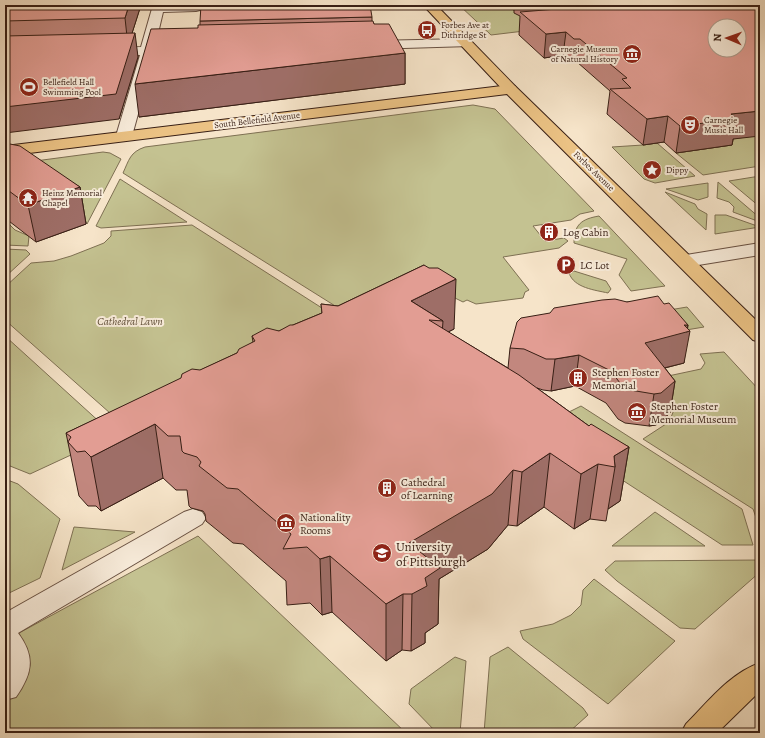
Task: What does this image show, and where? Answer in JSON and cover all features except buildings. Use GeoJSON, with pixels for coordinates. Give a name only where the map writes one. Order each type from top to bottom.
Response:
{"type":"FeatureCollection","features":[{"type":"Feature","properties":{"kind":"main road","name":"Forbes Avenue"},"geometry":{"type":"LineString","coordinates":[[429,5],[510,89],[686,261],[760,336]]}},
{"type":"Feature","properties":{"kind":"main road","name":"South Bellefield Avenue"},"geometry":{"type":"LineString","coordinates":[[5,151],[510,89]]}},
{"type":"Feature","properties":{"kind":"main road"},"geometry":{"type":"LineString","coordinates":[[697,733],[745,685],[760,675]]}},
{"type":"Feature","properties":{"kind":"street"},"geometry":{"type":"LineString","coordinates":[[5,22],[11,7]]}},
{"type":"Feature","properties":{"kind":"street"},"geometry":{"type":"LineString","coordinates":[[124,136],[159,7],[196,7]]}},
{"type":"Feature","properties":{"kind":"street"},"geometry":{"type":"LineString","coordinates":[[359,45],[465,42]]}},
{"type":"Feature","properties":{"kind":"street"},"geometry":{"type":"LineString","coordinates":[[97,52],[190,50]]}},
{"type":"Feature","properties":{"kind":"street"},"geometry":{"type":"LineString","coordinates":[[686,261],[760,249]]}},
{"type":"Feature","properties":{"kind":"street"},"geometry":{"type":"LineString","coordinates":[[5,627],[193,518]]}},
{"type":"Feature","properties":{"kind":"street"},"geometry":{"type":"LineString","coordinates":[[5,637],[16,654],[16,670],[5,688]]}},
{"type":"Feature","properties":{"kind":"green space"},"geometry":{"type":"Polygon","coordinates":[[[459,5],[507,5],[541,29],[491,35],[459,5]]]}},
{"type":"Feature","properties":{"kind":"green space"},"geometry":{"type":"Polygon","coordinates":[[[473,105],[495,109],[594,211],[580,214],[571,220],[533,226],[545,241],[564,238],[568,241],[559,248],[503,257],[529,290],[525,292],[523,298],[476,304],[467,300],[463,302],[453,297],[356,319],[123,173],[133,154],[145,147],[473,105]]]}},
{"type":"Feature","properties":{"kind":"green space"},"geometry":{"type":"Polygon","coordinates":[[[760,135],[760,166],[703,175],[676,153],[731,145],[726,140],[760,135]]]}},
{"type":"Feature","properties":{"kind":"green space"},"geometry":{"type":"Polygon","coordinates":[[[657,143],[695,176],[655,183],[644,179],[612,147],[657,143]]]}},
{"type":"Feature","properties":{"kind":"green space"},"geometry":{"type":"Polygon","coordinates":[[[103,152],[110,153],[121,159],[87,224],[85,220],[5,165],[103,152]]]}},
{"type":"Feature","properties":{"kind":"green space"},"geometry":{"type":"Polygon","coordinates":[[[760,176],[760,207],[729,181],[760,176]]]}},
{"type":"Feature","properties":{"kind":"green space"},"geometry":{"type":"Polygon","coordinates":[[[120,179],[187,222],[101,228],[96,226],[120,179]]]}},
{"type":"Feature","properties":{"kind":"green space"},"geometry":{"type":"Polygon","coordinates":[[[718,182],[760,218],[760,222],[733,212],[734,207],[729,202],[717,198],[718,182]]]}},
{"type":"Feature","properties":{"kind":"green space"},"geometry":{"type":"Polygon","coordinates":[[[708,183],[708,197],[698,200],[666,189],[708,183]]]}},
{"type":"Feature","properties":{"kind":"green space"},"geometry":{"type":"Polygon","coordinates":[[[665,192],[695,204],[698,209],[707,214],[706,230],[665,192]]]}},
{"type":"Feature","properties":{"kind":"green space"},"geometry":{"type":"Polygon","coordinates":[[[715,215],[726,215],[760,227],[715,234],[715,215]]]}},
{"type":"Feature","properties":{"kind":"green space"},"geometry":{"type":"Polygon","coordinates":[[[599,216],[665,286],[631,291],[619,275],[627,259],[574,243],[577,227],[588,219],[599,216]]]}},
{"type":"Feature","properties":{"kind":"green space"},"geometry":{"type":"Polygon","coordinates":[[[5,220],[15,230],[29,236],[28,246],[5,245],[5,220]]]}},
{"type":"Feature","properties":{"kind":"green space","name":"Cathedral Lawn"},"geometry":{"type":"Polygon","coordinates":[[[192,225],[347,324],[128,429],[5,320],[5,287],[31,263],[54,261],[104,243],[111,236],[111,231],[192,225]]]}},
{"type":"Feature","properties":{"kind":"green space"},"geometry":{"type":"Polygon","coordinates":[[[5,249],[26,250],[30,254],[5,277],[5,249]]]}},
{"type":"Feature","properties":{"kind":"green space"},"geometry":{"type":"Polygon","coordinates":[[[574,271],[606,281],[611,289],[608,293],[586,288],[575,282],[572,278],[569,273],[574,271]]]}},
{"type":"Feature","properties":{"kind":"green space"},"geometry":{"type":"Polygon","coordinates":[[[687,307],[704,327],[662,334],[545,331],[687,307]]]}},
{"type":"Feature","properties":{"kind":"green space"},"geometry":{"type":"Polygon","coordinates":[[[5,336],[114,435],[30,474],[5,464],[5,336]]]}},
{"type":"Feature","properties":{"kind":"green space"},"geometry":{"type":"Polygon","coordinates":[[[724,352],[760,391],[760,529],[753,509],[643,439],[669,422],[674,410],[656,394],[654,379],[701,369],[705,363],[700,354],[724,352]]]}},
{"type":"Feature","properties":{"kind":"green space"},"geometry":{"type":"Polygon","coordinates":[[[581,406],[742,509],[753,545],[722,545],[590,459],[559,417],[581,406]]]}},
{"type":"Feature","properties":{"kind":"green space"},"geometry":{"type":"Polygon","coordinates":[[[5,479],[18,484],[60,519],[40,578],[5,595],[5,479]]]}},
{"type":"Feature","properties":{"kind":"green space"},"geometry":{"type":"Polygon","coordinates":[[[655,512],[705,546],[612,546],[655,512]]]}},
{"type":"Feature","properties":{"kind":"green space"},"geometry":{"type":"Polygon","coordinates":[[[74,527],[135,532],[62,570],[74,527]]]}},
{"type":"Feature","properties":{"kind":"green space"},"geometry":{"type":"Polygon","coordinates":[[[198,536],[406,733],[10,733],[5,727],[5,699],[23,643],[19,633],[198,536]]]}},
{"type":"Feature","properties":{"kind":"green space"},"geometry":{"type":"Polygon","coordinates":[[[760,560],[760,572],[695,629],[680,628],[617,581],[605,570],[615,561],[760,560]]]}},
{"type":"Feature","properties":{"kind":"green space"},"geometry":{"type":"Polygon","coordinates":[[[594,579],[675,641],[608,704],[523,639],[520,631],[553,624],[571,615],[581,605],[583,590],[594,579]]]}},
{"type":"Feature","properties":{"kind":"green space"},"geometry":{"type":"Polygon","coordinates":[[[508,647],[583,708],[588,715],[568,733],[484,733],[490,657],[508,647]]]}},
{"type":"Feature","properties":{"kind":"green space"},"geometry":{"type":"Polygon","coordinates":[[[455,657],[466,661],[460,733],[437,733],[409,704],[411,689],[455,657]]]}},
{"type":"Feature","properties":{"kind":"place","name":"Forbes Ave at Dithridge St"},"geometry":{"type":"Point","coordinates":[427,30]}},
{"type":"Feature","properties":{"kind":"place","name":"Carnegie Museum of Natural History"},"geometry":{"type":"Point","coordinates":[632,54]}},
{"type":"Feature","properties":{"kind":"place","name":"Bellefield Hall Swimming Pool"},"geometry":{"type":"Point","coordinates":[29,87]}},
{"type":"Feature","properties":{"kind":"place","name":"Carnegie Music Hall"},"geometry":{"type":"Point","coordinates":[690,125]}},
{"type":"Feature","properties":{"kind":"place","name":"Dippy"},"geometry":{"type":"Point","coordinates":[652,170]}},
{"type":"Feature","properties":{"kind":"place","name":"Heinz Memorial Chapel"},"geometry":{"type":"Point","coordinates":[28,198]}},
{"type":"Feature","properties":{"kind":"place","name":"Log Cabin"},"geometry":{"type":"Point","coordinates":[549,232]}},
{"type":"Feature","properties":{"kind":"place","name":"LC Lot"},"geometry":{"type":"Point","coordinates":[566,265]}},
{"type":"Feature","properties":{"kind":"place","name":"Stephen Foster Memorial"},"geometry":{"type":"Point","coordinates":[578,378]}},
{"type":"Feature","properties":{"kind":"place","name":"Stephen Foster Memorial Museum"},"geometry":{"type":"Point","coordinates":[637,412]}},
{"type":"Feature","properties":{"kind":"place","name":"Cathedral of Learning"},"geometry":{"type":"Point","coordinates":[387,488]}},
{"type":"Feature","properties":{"kind":"place","name":"Nationality Rooms"},"geometry":{"type":"Point","coordinates":[286,523]}},
{"type":"Feature","properties":{"kind":"place","name":"University of Pittsburgh"},"geometry":{"type":"Point","coordinates":[382,553]}}]}
